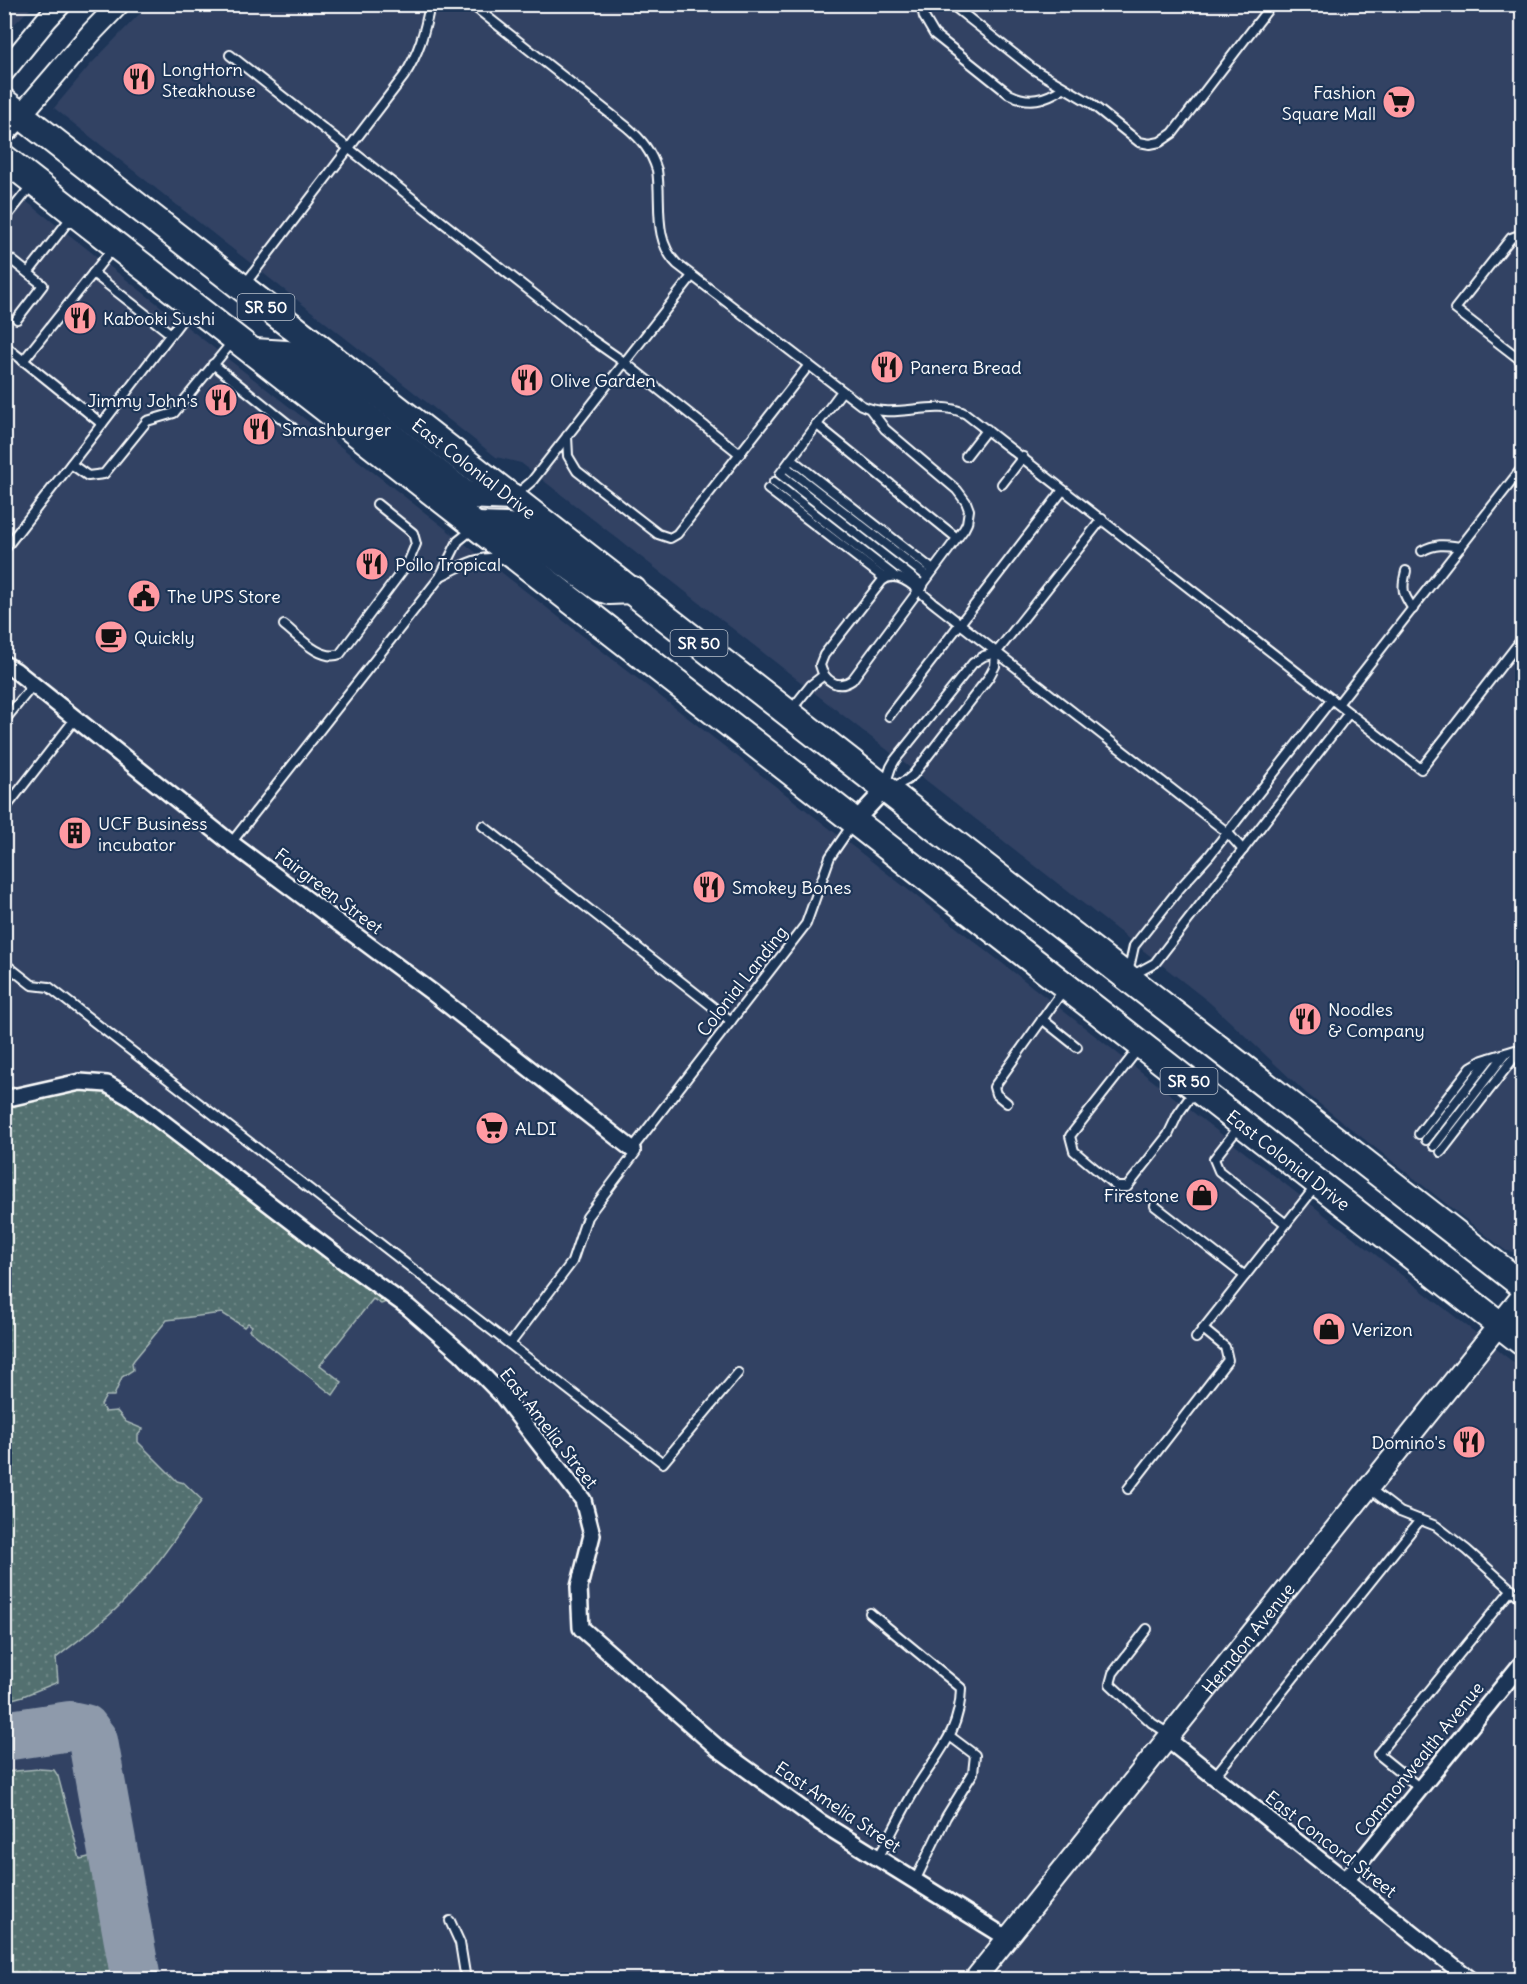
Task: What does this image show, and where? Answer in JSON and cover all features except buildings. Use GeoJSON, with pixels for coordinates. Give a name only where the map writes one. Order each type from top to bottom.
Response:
{"type":"FeatureCollection","features":[{"type":"Feature","properties":{"kind":"highway","name":"East Colonial Drive"},"geometry":{"type":"LineString","coordinates":[[10,117],[242,288],[633,590],[1522,1285]]}},
{"type":"Feature","properties":{"kind":"highway","name":"East Colonial Drive"},"geometry":{"type":"LineString","coordinates":[[4,158],[856,820],[1522,1342]]}},
{"type":"Feature","properties":{"kind":"highway"},"geometry":{"type":"LineString","coordinates":[[244,345],[287,354],[466,495],[512,497]]}},
{"type":"Feature","properties":{"kind":"highway"},"geometry":{"type":"LineString","coordinates":[[477,526],[518,529],[600,588],[609,591],[633,590]]}},
{"type":"Feature","properties":{"kind":"street"},"geometry":{"type":"LineString","coordinates":[[4,72],[61,4]]}},
{"type":"Feature","properties":{"kind":"street"},"geometry":{"type":"LineString","coordinates":[[10,117],[119,4]]}},
{"type":"Feature","properties":{"kind":"street","name":"Fairgreen Street"},"geometry":{"type":"LineString","coordinates":[[4,664],[231,843],[434,993],[634,1151]]}},
{"type":"Feature","properties":{"kind":"street"},"geometry":{"type":"LineString","coordinates":[[856,820],[885,789]]}},
{"type":"Feature","properties":{"kind":"street","name":"East Amelia Street"},"geometry":{"type":"LineString","coordinates":[[4,1099],[80,1082],[107,1084],[131,1098],[345,1262],[408,1307],[461,1353],[501,1394],[583,1500],[592,1535],[579,1587],[581,1628],[719,1749],[820,1822],[1007,1938]]}},
{"type":"Feature","properties":{"kind":"street","name":"Herndon Avenue"},"geometry":{"type":"LineString","coordinates":[[974,1980],[1522,1296]]}},
{"type":"Feature","properties":{"kind":"street","name":"Commonwealth Avenue"},"geometry":{"type":"LineString","coordinates":[[1345,1881],[1522,1663]]}},
{"type":"Feature","properties":{"kind":"street","name":"East Concord Street"},"geometry":{"type":"LineString","coordinates":[[1168,1737],[1214,1777],[1471,1980]]}},
{"type":"Feature","properties":{"kind":"lane"},"geometry":{"type":"LineString","coordinates":[[242,288],[404,76],[415,59],[424,37],[430,4]]}},
{"type":"Feature","properties":{"kind":"lane"},"geometry":{"type":"LineString","coordinates":[[471,4],[645,144],[657,170],[661,234],[665,249],[672,260],[842,391],[870,409],[885,429],[966,502],[969,517],[964,529],[921,589],[852,680],[841,685],[834,684],[824,675],[820,665],[824,655],[884,578],[893,575]]}},
{"type":"Feature","properties":{"kind":"lane"},"geometry":{"type":"LineString","coordinates":[[921,4],[924,17],[934,34],[1009,94],[1018,98],[1036,100],[1046,98],[1063,88]]}},
{"type":"Feature","properties":{"kind":"lane"},"geometry":{"type":"LineString","coordinates":[[951,4],[1033,69],[1089,102],[1139,142],[1150,144],[1160,142],[1173,133],[1272,4]]}},
{"type":"Feature","properties":{"kind":"lane"},"geometry":{"type":"LineString","coordinates":[[230,56],[740,453]]}},
{"type":"Feature","properties":{"kind":"lane"},"geometry":{"type":"LineString","coordinates":[[4,220],[35,182]]}},
{"type":"Feature","properties":{"kind":"lane"},"geometry":{"type":"LineString","coordinates":[[28,273],[75,213]]}},
{"type":"Feature","properties":{"kind":"lane"},"geometry":{"type":"LineString","coordinates":[[1522,234],[1511,238],[1455,309],[1522,362]]}},
{"type":"Feature","properties":{"kind":"lane"},"geometry":{"type":"LineString","coordinates":[[23,361],[116,244]]}},
{"type":"Feature","properties":{"kind":"lane"},"geometry":{"type":"LineString","coordinates":[[4,254],[43,285],[17,319]]}},
{"type":"Feature","properties":{"kind":"lane"},"geometry":{"type":"LineString","coordinates":[[93,273],[171,334]]}},
{"type":"Feature","properties":{"kind":"lane"},"geometry":{"type":"LineString","coordinates":[[512,497],[532,481],[692,276]]}},
{"type":"Feature","properties":{"kind":"lane"},"geometry":{"type":"LineString","coordinates":[[4,550],[193,305]]}},
{"type":"Feature","properties":{"kind":"lane"},"geometry":{"type":"LineString","coordinates":[[4,345],[102,424]]}},
{"type":"Feature","properties":{"kind":"lane"},"geometry":{"type":"LineString","coordinates":[[71,464],[88,476],[104,474],[147,422],[174,413],[213,364],[244,345]]}},
{"type":"Feature","properties":{"kind":"lane"},"geometry":{"type":"LineString","coordinates":[[213,364],[293,428]]}},
{"type":"Feature","properties":{"kind":"lane"},"geometry":{"type":"LineString","coordinates":[[567,436],[568,456],[577,471],[666,538],[677,534],[809,365]]}},
{"type":"Feature","properties":{"kind":"lane"},"geometry":{"type":"LineString","coordinates":[[842,391],[780,474],[996,653],[1228,833],[1243,850]]}},
{"type":"Feature","properties":{"kind":"lane"},"geometry":{"type":"LineString","coordinates":[[870,409],[888,412],[950,408],[966,414],[1421,769],[1522,639]]}},
{"type":"Feature","properties":{"kind":"lane"},"geometry":{"type":"LineString","coordinates":[[816,424],[957,538]]}},
{"type":"Feature","properties":{"kind":"lane"},"geometry":{"type":"LineString","coordinates":[[966,456],[987,429]]}},
{"type":"Feature","properties":{"kind":"lane"},"geometry":{"type":"LineString","coordinates":[[1002,484],[1023,457]]}},
{"type":"Feature","properties":{"kind":"lane"},"geometry":{"type":"LineString","coordinates":[[791,459],[931,574]]}},
{"type":"Feature","properties":{"kind":"lane"},"geometry":{"type":"LineString","coordinates":[[786,467],[931,574]]}},
{"type":"Feature","properties":{"kind":"lane"},"geometry":{"type":"LineString","coordinates":[[1127,978],[1134,946],[1413,609],[1522,468]]}},
{"type":"Feature","properties":{"kind":"lane"},"geometry":{"type":"LineString","coordinates":[[774,482],[893,575],[921,589]]}},
{"type":"Feature","properties":{"kind":"lane"},"geometry":{"type":"LineString","coordinates":[[768,489],[884,578]]}},
{"type":"Feature","properties":{"kind":"lane"},"geometry":{"type":"LineString","coordinates":[[889,716],[1064,490]]}},
{"type":"Feature","properties":{"kind":"lane"},"geometry":{"type":"LineString","coordinates":[[284,625],[320,652],[329,656],[340,654],[408,563],[417,544],[413,533],[377,504]]}},
{"type":"Feature","properties":{"kind":"lane"},"geometry":{"type":"LineString","coordinates":[[885,789],[900,785],[913,775],[989,677],[995,666],[996,653],[1102,519]]}},
{"type":"Feature","properties":{"kind":"lane"},"geometry":{"type":"LineString","coordinates":[[231,843],[440,576],[458,541],[477,526]]}},
{"type":"Feature","properties":{"kind":"lane"},"geometry":{"type":"LineString","coordinates":[[1422,551],[1432,545],[1443,544],[1461,548]]}},
{"type":"Feature","properties":{"kind":"lane"},"geometry":{"type":"LineString","coordinates":[[440,576],[466,563],[481,559],[494,557],[523,562]]}},
{"type":"Feature","properties":{"kind":"lane"},"geometry":{"type":"LineString","coordinates":[[1406,572],[1402,586],[1404,596],[1413,609]]}},
{"type":"Feature","properties":{"kind":"lane"},"geometry":{"type":"LineString","coordinates":[[885,789],[891,767],[973,663],[984,656],[996,653]]}},
{"type":"Feature","properties":{"kind":"lane"},"geometry":{"type":"LineString","coordinates":[[788,713],[811,685],[824,675]]}},
{"type":"Feature","properties":{"kind":"lane"},"geometry":{"type":"LineString","coordinates":[[4,721],[33,685]]}},
{"type":"Feature","properties":{"kind":"lane"},"geometry":{"type":"LineString","coordinates":[[1127,978],[1155,963],[1349,713]]}},
{"type":"Feature","properties":{"kind":"lane"},"geometry":{"type":"LineString","coordinates":[[4,810],[75,719]]}},
{"type":"Feature","properties":{"kind":"lane","name":"Colonial Landing"},"geometry":{"type":"LineString","coordinates":[[510,1344],[572,1262],[587,1217],[731,1021],[806,924],[830,857],[856,820]]}},
{"type":"Feature","properties":{"kind":"lane"},"geometry":{"type":"LineString","coordinates":[[483,826],[731,1021]]}},
{"type":"Feature","properties":{"kind":"lane"},"geometry":{"type":"LineString","coordinates":[[4,963],[32,985],[49,987],[663,1463],[738,1373]]}},
{"type":"Feature","properties":{"kind":"lane"},"geometry":{"type":"LineString","coordinates":[[1007,1103],[996,1094],[994,1087],[1066,986]]}},
{"type":"Feature","properties":{"kind":"lane"},"geometry":{"type":"LineString","coordinates":[[1042,1019],[1077,1047]]}},
{"type":"Feature","properties":{"kind":"lane"},"geometry":{"type":"LineString","coordinates":[[1142,1044],[1070,1136],[1074,1151],[1118,1187],[1127,1187],[1168,1135],[1178,1113],[1197,1087]]}},
{"type":"Feature","properties":{"kind":"lane"},"geometry":{"type":"LineString","coordinates":[[1422,1137],[1471,1067],[1491,1057],[1512,1052]]}},
{"type":"Feature","properties":{"kind":"lane"},"geometry":{"type":"LineString","coordinates":[[1434,1146],[1512,1052]]}},
{"type":"Feature","properties":{"kind":"lane"},"geometry":{"type":"LineString","coordinates":[[1442,1152],[1512,1052]]}},
{"type":"Feature","properties":{"kind":"lane"},"geometry":{"type":"LineString","coordinates":[[1243,1123],[1214,1160],[1219,1172],[1286,1224]]}},
{"type":"Feature","properties":{"kind":"lane"},"geometry":{"type":"LineString","coordinates":[[1196,1338],[1319,1183]]}},
{"type":"Feature","properties":{"kind":"lane"},"geometry":{"type":"LineString","coordinates":[[1155,1206],[1245,1276]]}},
{"type":"Feature","properties":{"kind":"lane"},"geometry":{"type":"LineString","coordinates":[[1128,1489],[1228,1360],[1225,1347],[1203,1329]]}},
{"type":"Feature","properties":{"kind":"lane"},"geometry":{"type":"LineString","coordinates":[[1369,1488],[1400,1512],[1436,1526],[1522,1599]]}},
{"type":"Feature","properties":{"kind":"lane"},"geometry":{"type":"LineString","coordinates":[[1214,1777],[1420,1520]]}},
{"type":"Feature","properties":{"kind":"lane"},"geometry":{"type":"LineString","coordinates":[[1420,1788],[1378,1754],[1512,1589]]}},
{"type":"Feature","properties":{"kind":"lane"},"geometry":{"type":"LineString","coordinates":[[870,1613],[961,1688],[960,1707],[951,1737],[915,1790],[878,1858]]}},
{"type":"Feature","properties":{"kind":"lane"},"geometry":{"type":"LineString","coordinates":[[1147,1629],[1113,1673],[1110,1684],[1168,1737]]}},
{"type":"Feature","properties":{"kind":"lane"},"geometry":{"type":"LineString","coordinates":[[915,1881],[946,1817],[973,1773],[975,1755],[951,1737]]}},
{"type":"Feature","properties":{"kind":"lane"},"geometry":{"type":"LineString","coordinates":[[450,1921],[460,1943],[466,1980]]}},
{"type":"Feature","properties":{"kind":"shaded area"},"geometry":{"type":"Polygon","coordinates":[[[5,4],[34,4],[34,5],[5,33],[5,4]]]}},
{"type":"Feature","properties":{"kind":"shaded area"},"geometry":{"type":"Polygon","coordinates":[[[148,5],[1522,5],[1522,1253],[1506,1251],[1307,1094],[1209,1002],[521,463],[496,457],[54,108],[90,65],[148,5]]]}},
{"type":"Feature","properties":{"kind":"shaded area"},"geometry":{"type":"Polygon","coordinates":[[[4,184],[1522,1369],[1522,1979],[5,1979],[4,184]]]}},
{"type":"Feature","properties":{"kind":"green space"},"geometry":{"type":"Polygon","coordinates":[[[86,1089],[113,1091],[386,1298],[381,1304],[373,1299],[320,1365],[342,1382],[333,1395],[249,1330],[252,1326],[248,1323],[244,1327],[222,1313],[167,1320],[134,1360],[133,1370],[122,1377],[114,1396],[106,1396],[101,1405],[105,1412],[117,1411],[126,1422],[143,1429],[138,1435],[138,1442],[177,1481],[184,1483],[202,1500],[165,1553],[134,1590],[107,1617],[56,1658],[58,1682],[5,1701],[4,1232],[11,1224],[5,1219],[5,1108],[86,1089]]]}},
{"type":"Feature","properties":{"kind":"green space"},"geometry":{"type":"Polygon","coordinates":[[[54,1770],[58,1776],[80,1859],[97,1855],[119,1979],[5,1979],[5,1772],[54,1770]]]}},
{"type":"Feature","properties":{"kind":"taxiway"},"geometry":{"type":"LineString","coordinates":[[4,1736],[70,1726],[84,1729],[93,1741],[136,1980]]}},
{"type":"Feature","properties":{"kind":"place","name":"LongHorn Steakhouse"},"geometry":{"type":"Point","coordinates":[139,79]}},
{"type":"Feature","properties":{"kind":"place","name":"Fashion Square Mall"},"geometry":{"type":"Point","coordinates":[1399,102]}},
{"type":"Feature","properties":{"kind":"place","name":"Kabooki Sushi"},"geometry":{"type":"Point","coordinates":[80,318]}},
{"type":"Feature","properties":{"kind":"place","name":"Panera Bread"},"geometry":{"type":"Point","coordinates":[887,367]}},
{"type":"Feature","properties":{"kind":"place","name":"Olive Garden"},"geometry":{"type":"Point","coordinates":[527,380]}},
{"type":"Feature","properties":{"kind":"place","name":"Jimmy John's"},"geometry":{"type":"Point","coordinates":[221,400]}},
{"type":"Feature","properties":{"kind":"place","name":"Smashburger"},"geometry":{"type":"Point","coordinates":[259,429]}},
{"type":"Feature","properties":{"kind":"place","name":"Pollo Tropical"},"geometry":{"type":"Point","coordinates":[372,564]}},
{"type":"Feature","properties":{"kind":"place","name":"The UPS Store"},"geometry":{"type":"Point","coordinates":[144,596]}},
{"type":"Feature","properties":{"kind":"place","name":"Quickly"},"geometry":{"type":"Point","coordinates":[111,637]}},
{"type":"Feature","properties":{"kind":"place","name":"UCF Business incubator"},"geometry":{"type":"Point","coordinates":[75,833]}},
{"type":"Feature","properties":{"kind":"place","name":"Smokey Bones"},"geometry":{"type":"Point","coordinates":[709,887]}},
{"type":"Feature","properties":{"kind":"place","name":"Noodles & Company"},"geometry":{"type":"Point","coordinates":[1305,1019]}},
{"type":"Feature","properties":{"kind":"place","name":"ALDI"},"geometry":{"type":"Point","coordinates":[492,1128]}},
{"type":"Feature","properties":{"kind":"place","name":"Firestone"},"geometry":{"type":"Point","coordinates":[1202,1195]}},
{"type":"Feature","properties":{"kind":"place","name":"Verizon"},"geometry":{"type":"Point","coordinates":[1329,1329]}},
{"type":"Feature","properties":{"kind":"place","name":"Domino's"},"geometry":{"type":"Point","coordinates":[1469,1442]}}]}
